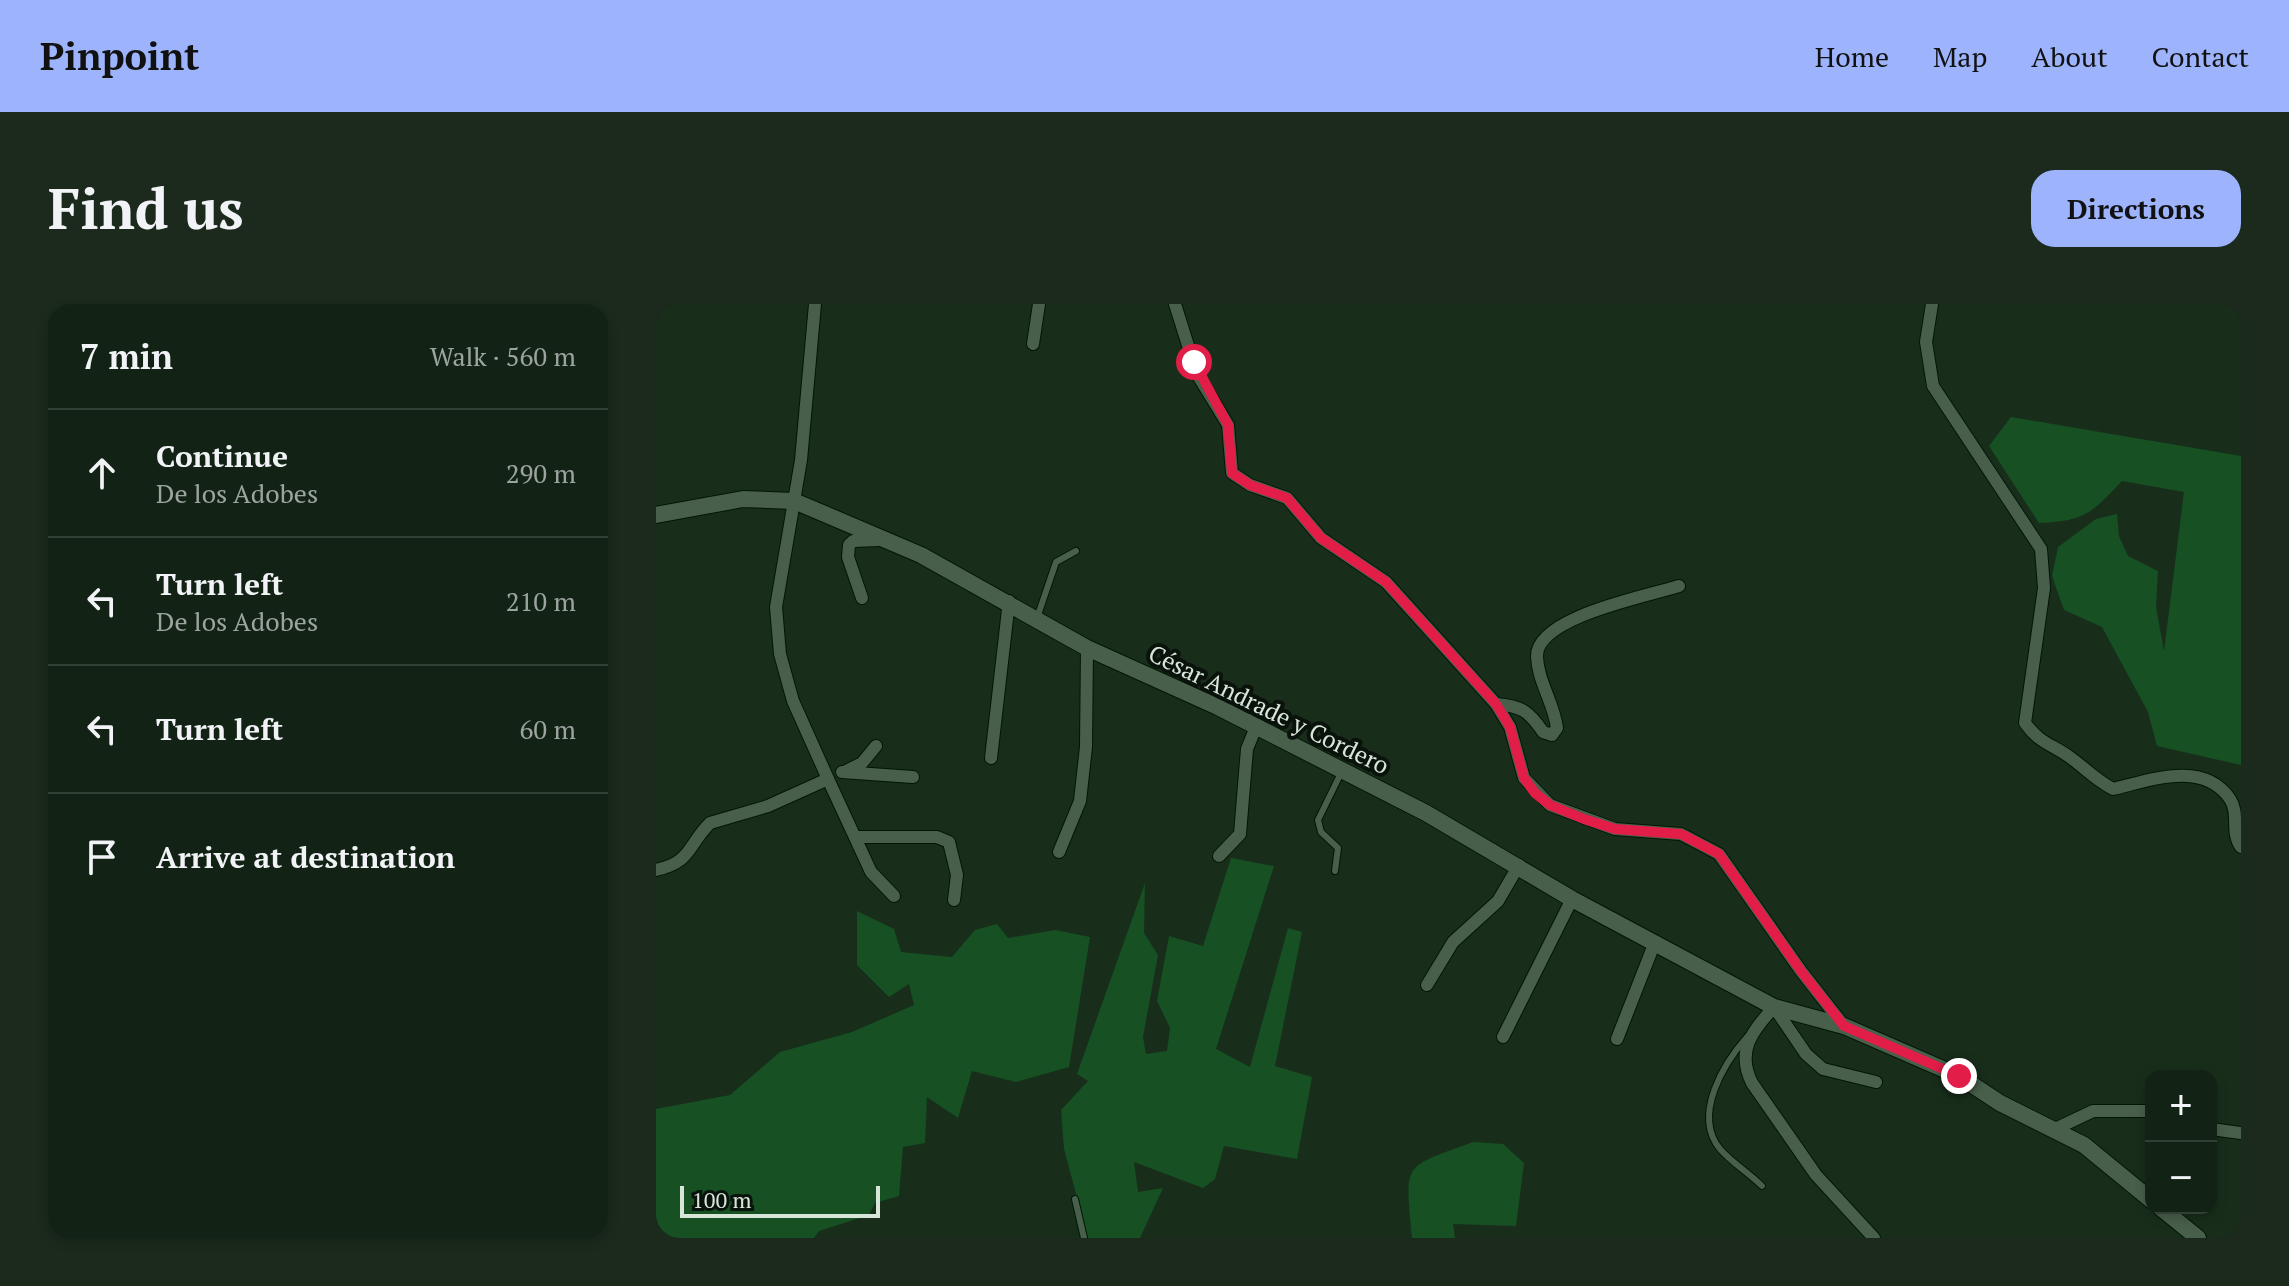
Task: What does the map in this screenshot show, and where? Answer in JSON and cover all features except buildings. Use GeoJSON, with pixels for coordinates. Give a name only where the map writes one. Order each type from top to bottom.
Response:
{"type":"FeatureCollection","features":[{"type":"Feature","properties":{"kind":"street"},"geometry":{"type":"LineString","coordinates":[[815,304],[801,460],[776,607],[780,654],[793,701],[871,872],[894,896]]}},
{"type":"Feature","properties":{"kind":"street"},"geometry":{"type":"LineString","coordinates":[[1033,344],[1039,304]]}},
{"type":"Feature","properties":{"kind":"street"},"geometry":{"type":"LineString","coordinates":[[1175,304],[1197,374],[1228,425],[1232,473],[1250,485],[1287,498],[1321,538],[1386,582],[1496,704],[1510,727],[1524,778],[1550,805],[1615,829],[1681,834],[1719,854],[1801,971],[1844,1026]]}},
{"type":"Feature","properties":{"kind":"street"},"geometry":{"type":"LineString","coordinates":[[1932,304],[1926,342],[1933,386],[2041,549],[2044,588],[2025,723],[2036,739],[2070,757],[2094,779],[2113,789],[2173,775],[2203,781],[2220,789],[2231,800],[2235,813],[2235,835],[2241,847]]}},
{"type":"Feature","properties":{"kind":"street","name":"César Andrade y Cordero"},"geometry":{"type":"LineString","coordinates":[[656,515],[743,499],[794,501],[887,541],[1009,601],[1087,648],[1342,771],[1774,1007],[1844,1026],[1959,1076],[2000,1103],[2084,1145],[2145,1195]]}},
{"type":"Feature","properties":{"kind":"street"},"geometry":{"type":"LineString","coordinates":[[862,598],[848,557],[849,545],[853,541],[887,541]]}},
{"type":"Feature","properties":{"kind":"street"},"geometry":{"type":"LineString","coordinates":[[1496,704],[1517,705],[1530,713],[1543,732],[1552,735],[1557,728],[1556,718],[1541,681],[1537,653],[1544,636],[1556,626],[1679,586]]}},
{"type":"Feature","properties":{"kind":"street"},"geometry":{"type":"LineString","coordinates":[[991,758],[1009,601]]}},
{"type":"Feature","properties":{"kind":"street"},"geometry":{"type":"LineString","coordinates":[[1059,852],[1080,801],[1086,747],[1087,648]]}},
{"type":"Feature","properties":{"kind":"street"},"geometry":{"type":"LineString","coordinates":[[1219,856],[1240,834],[1247,749],[1256,727]]}},
{"type":"Feature","properties":{"kind":"street"},"geometry":{"type":"LineString","coordinates":[[842,772],[862,763],[876,746]]}},
{"type":"Feature","properties":{"kind":"street"},"geometry":{"type":"LineString","coordinates":[[656,870],[675,866],[689,855],[710,823],[768,806],[825,774],[842,772],[913,777]]}},
{"type":"Feature","properties":{"kind":"street"},"geometry":{"type":"LineString","coordinates":[[855,837],[937,837],[949,842],[957,875],[954,900]]}},
{"type":"Feature","properties":{"kind":"street"},"geometry":{"type":"LineString","coordinates":[[1427,985],[1453,942],[1498,901],[1519,865]]}},
{"type":"Feature","properties":{"kind":"street"},"geometry":{"type":"LineString","coordinates":[[1503,1037],[1540,957],[1572,899]]}},
{"type":"Feature","properties":{"kind":"street"},"geometry":{"type":"LineString","coordinates":[[1617,1039],[1655,942]]}},
{"type":"Feature","properties":{"kind":"street"},"geometry":{"type":"LineString","coordinates":[[1874,1238],[1816,1175],[1752,1083],[1744,1067],[1744,1052],[1755,1029],[1774,1007],[1806,1054],[1823,1069],[1876,1082]]}},
{"type":"Feature","properties":{"kind":"street"},"geometry":{"type":"LineString","coordinates":[[2053,1130],[2093,1111],[2145,1111]]}},
{"type":"Feature","properties":{"kind":"street"},"geometry":{"type":"LineString","coordinates":[[2217,1130],[2241,1133]]}},
{"type":"Feature","properties":{"kind":"street"},"geometry":{"type":"LineString","coordinates":[[2167,1214],[2188,1235]]}},
{"type":"Feature","properties":{"kind":"lane"},"geometry":{"type":"LineString","coordinates":[[1037,618],[1056,562],[1076,551]]}},
{"type":"Feature","properties":{"kind":"lane"},"geometry":{"type":"LineString","coordinates":[[1335,871],[1338,848],[1321,832],[1318,820],[1342,771]]}},
{"type":"Feature","properties":{"kind":"lane"},"geometry":{"type":"LineString","coordinates":[[1755,1029],[1727,1060],[1709,1108],[1712,1135],[1719,1148],[1762,1186]]}},
{"type":"Feature","properties":{"kind":"lane"},"geometry":{"type":"LineString","coordinates":[[1075,1199],[1084,1238]]}},
{"type":"Feature","properties":{"kind":"green space"},"geometry":{"type":"Polygon","coordinates":[[[2011,417],[2241,456],[2241,765],[2157,746],[2148,712],[2102,627],[2064,610],[2052,576],[2058,547],[2096,519],[2117,514],[2119,536],[2128,556],[2158,571],[2156,607],[2164,651],[2184,492],[2122,481],[2086,513],[2067,520],[2039,523],[1989,446],[2011,417]]]}},
{"type":"Feature","properties":{"kind":"green space"},"geometry":{"type":"Polygon","coordinates":[[[1231,858],[1274,866],[1216,1049],[1250,1067],[1288,928],[1302,932],[1275,1066],[1312,1077],[1297,1159],[1224,1146],[1215,1179],[1203,1188],[1134,1162],[1138,1192],[1163,1188],[1140,1238],[1088,1238],[1064,1149],[1061,1110],[1088,1081],[1077,1074],[1145,883],[1144,933],[1158,955],[1143,1037],[1146,1054],[1167,1051],[1170,1028],[1157,1001],[1169,936],[1203,946],[1231,858]]]}},
{"type":"Feature","properties":{"kind":"green space"},"geometry":{"type":"Polygon","coordinates":[[[857,911],[894,929],[901,952],[952,957],[975,930],[997,924],[1008,938],[1055,930],[1090,937],[1069,1067],[1016,1082],[972,1071],[958,1118],[927,1097],[925,1143],[903,1147],[899,1196],[875,1203],[869,1215],[819,1231],[814,1238],[656,1238],[656,1109],[730,1095],[780,1052],[852,1032],[914,1005],[909,984],[889,997],[857,965],[857,911]]]}},
{"type":"Feature","properties":{"kind":"green space"},"geometry":{"type":"Polygon","coordinates":[[[1473,1142],[1503,1144],[1524,1163],[1516,1226],[1453,1224],[1455,1238],[1412,1238],[1409,1181],[1413,1171],[1432,1158],[1473,1142]]]}},
{"type":"Feature","properties":{"kind":"route"},"geometry":{"type":"LineString","coordinates":[[1194,362],[1197,374],[1228,425],[1228,455],[1232,473],[1250,485],[1287,498],[1321,538],[1386,582],[1506,717],[1518,763],[1535,793],[1550,805],[1584,819],[1615,829],[1681,834],[1719,854],[1734,871],[1801,971],[1844,1026],[1959,1076]]}}]}
